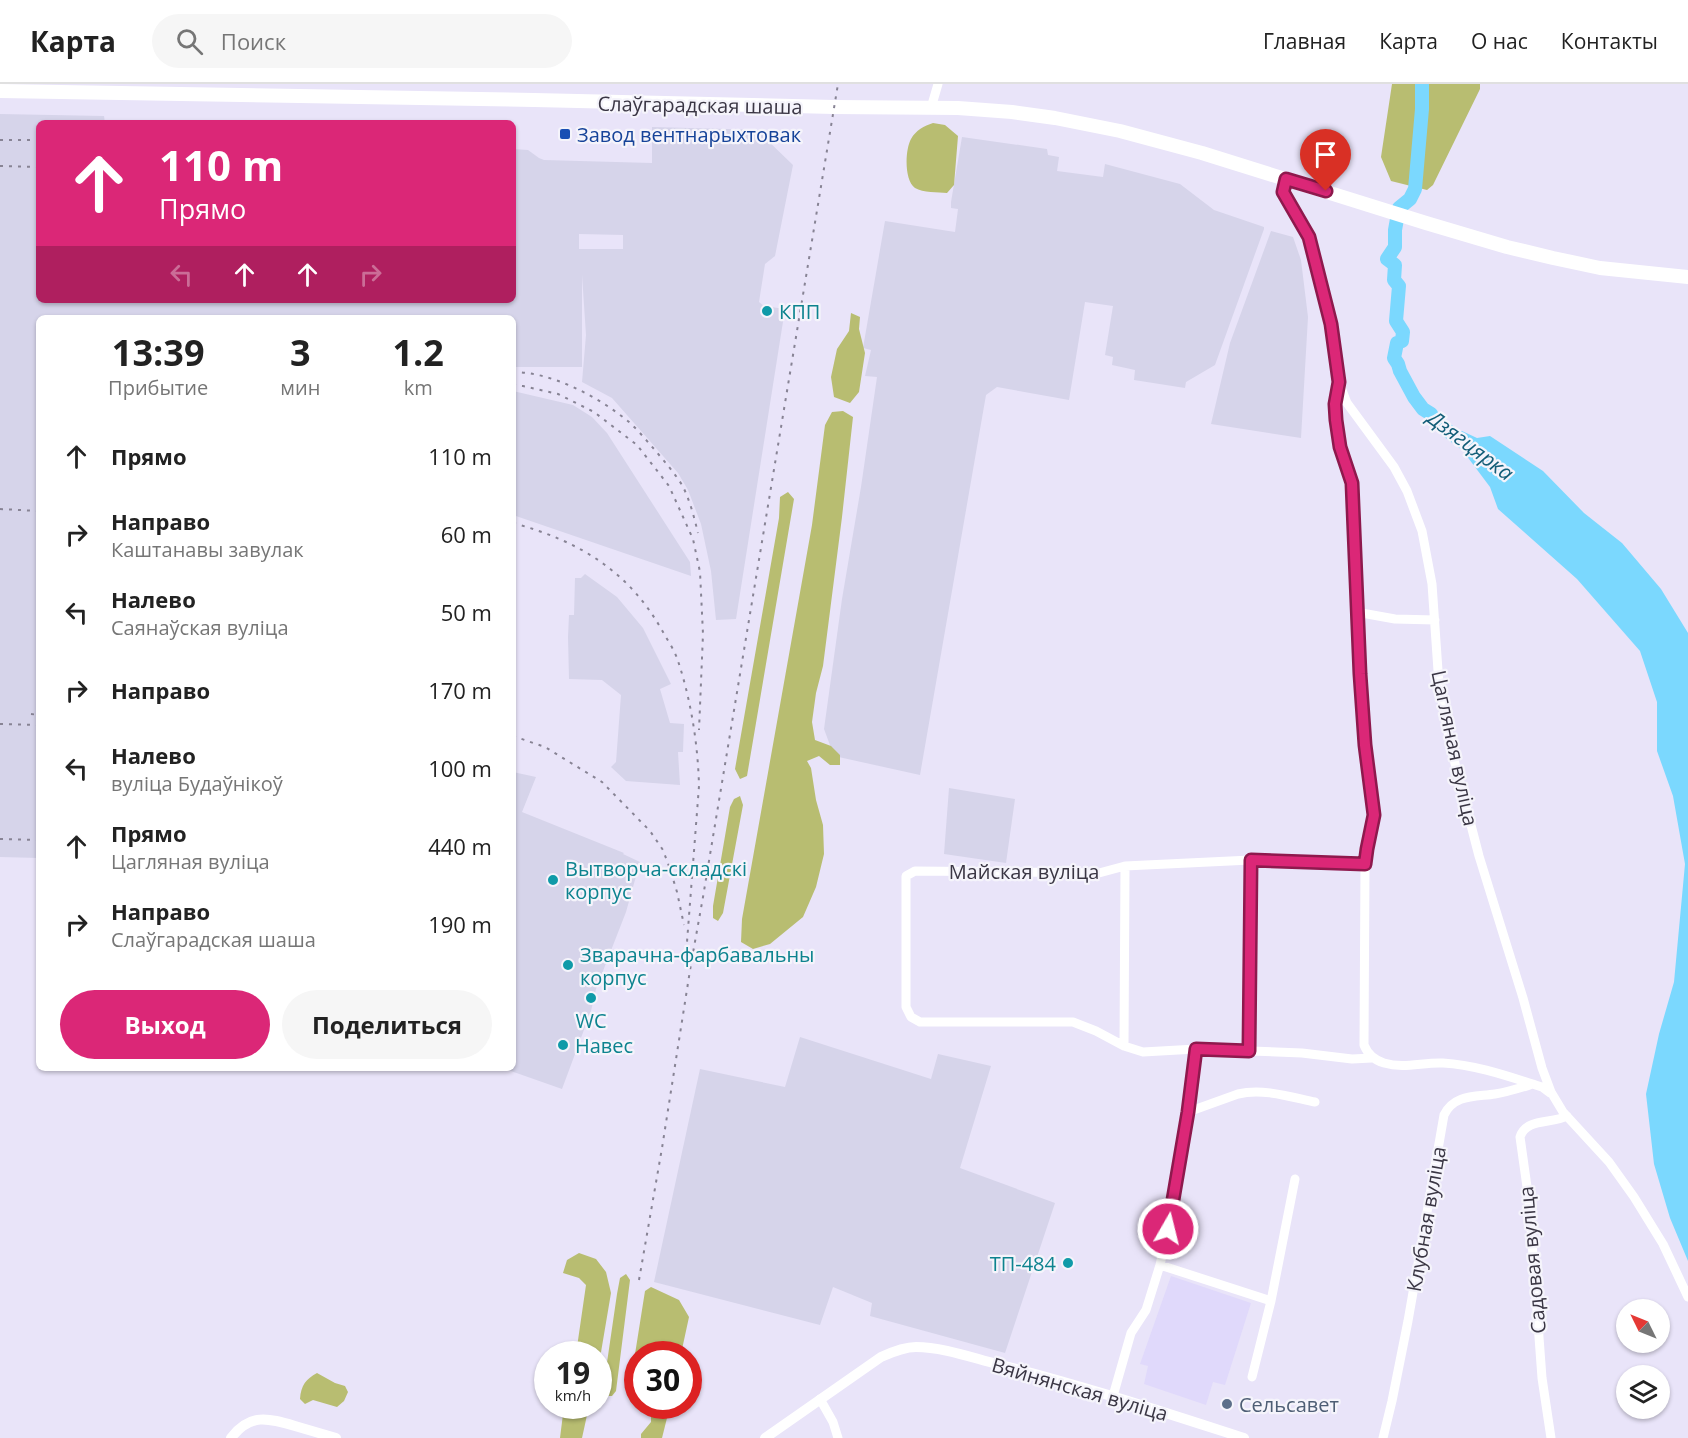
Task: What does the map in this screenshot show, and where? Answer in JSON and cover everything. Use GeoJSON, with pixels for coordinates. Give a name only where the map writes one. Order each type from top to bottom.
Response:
{"type":"FeatureCollection","features":[{"type":"Feature","properties":{"kind":"main road","name":"Слаўгарадская шаша"},"geometry":{"type":"LineString","coordinates":[[0,91],[152,88],[804,107],[983,109],[1055,118],[1120,131],[1507,247],[1553,258],[1600,268],[1688,277]]}},
{"type":"Feature","properties":{"kind":"street"},"geometry":{"type":"LineString","coordinates":[[931,108],[938,84]]}},
{"type":"Feature","properties":{"kind":"street","name":"Цагляная вуліца"},"geometry":{"type":"LineString","coordinates":[[1286,179],[1283,192],[1309,237],[1312,248],[1331,324],[1339,382],[1347,403],[1394,467],[1407,491],[1426,544],[1432,584],[1439,685],[1451,748],[1479,856],[1542,1068],[1555,1100],[1609,1162],[1634,1197],[1663,1244],[1688,1298]]}},
{"type":"Feature","properties":{"kind":"street"},"geometry":{"type":"LineString","coordinates":[[1339,382],[1335,404],[1340,447],[1352,483],[1356,612],[1365,745],[1374,815],[1365,864],[1363,1042],[1372,1058]]}},
{"type":"Feature","properties":{"kind":"street"},"geometry":{"type":"LineString","coordinates":[[1356,612],[1395,619],[1435,620]]}},
{"type":"Feature","properties":{"kind":"street"},"geometry":{"type":"LineString","coordinates":[[1249,1051],[1251,860]]}},
{"type":"Feature","properties":{"kind":"street","name":"Майская вуліца"},"geometry":{"type":"LineString","coordinates":[[1124,1046],[1073,1022],[920,1022],[911,1017],[906,1007],[906,876],[915,871],[1099,873],[1125,866],[1251,860],[1365,864]]}},
{"type":"Feature","properties":{"kind":"street"},"geometry":{"type":"LineString","coordinates":[[1125,866],[1124,1046],[1143,1052],[1196,1049],[1302,1053],[1352,1059],[1372,1058],[1398,1066],[1435,1063],[1469,1066],[1544,1088],[1555,1100]]}},
{"type":"Feature","properties":{"kind":"street"},"geometry":{"type":"LineString","coordinates":[[1113,1396],[1131,1333],[1146,1310],[1160,1265],[1188,1112],[1196,1049]]}},
{"type":"Feature","properties":{"kind":"street"},"geometry":{"type":"LineString","coordinates":[[1532,1084],[1539,1079],[1542,1068]]}},
{"type":"Feature","properties":{"kind":"street","name":"Клубная вуліца"},"geometry":{"type":"LineString","coordinates":[[1383,1438],[1408,1321],[1444,1115],[1449,1106],[1461,1099],[1494,1094],[1532,1084]]}},
{"type":"Feature","properties":{"kind":"street"},"geometry":{"type":"LineString","coordinates":[[1188,1112],[1247,1092],[1315,1102]]}},
{"type":"Feature","properties":{"kind":"street","name":"Садовая вуліца"},"geometry":{"type":"LineString","coordinates":[[1551,1438],[1542,1378],[1529,1201],[1520,1137],[1529,1125],[1567,1116]]}},
{"type":"Feature","properties":{"kind":"street"},"geometry":{"type":"LineString","coordinates":[[1252,1377],[1271,1301],[1295,1179]]}},
{"type":"Feature","properties":{"kind":"street"},"geometry":{"type":"LineString","coordinates":[[1160,1265],[1271,1301]]}},
{"type":"Feature","properties":{"kind":"street","name":"Вяйнянская вуліца"},"geometry":{"type":"LineString","coordinates":[[765,1438],[874,1361],[888,1354],[915,1347],[949,1353],[1113,1396],[1244,1438]]}},
{"type":"Feature","properties":{"kind":"street"},"geometry":{"type":"LineString","coordinates":[[820,1399],[833,1422],[838,1438]]}},
{"type":"Feature","properties":{"kind":"street"},"geometry":{"type":"LineString","coordinates":[[231,1438],[237,1430],[248,1423],[271,1419],[336,1438]]}},
{"type":"Feature","properties":{"kind":"shaded area"},"geometry":{"type":"Polygon","coordinates":[[[0,114],[104,116],[105,120],[36,120],[36,303],[516,303],[516,149],[528,150],[544,160],[652,163],[652,127],[764,130],[764,137],[793,165],[775,256],[765,264],[759,302],[764,306],[785,309],[736,619],[716,620],[711,571],[701,524],[688,490],[678,473],[612,398],[582,382],[586,335],[582,275],[582,367],[516,367],[516,315],[36,315],[36,858],[0,857],[0,114]],[[579,234],[579,249],[623,249],[623,235],[579,234]]]}},
{"type":"Feature","properties":{"kind":"shaded area"},"geometry":{"type":"Polygon","coordinates":[[[962,137],[1047,149],[1048,155],[1059,157],[1057,171],[1103,177],[1105,164],[1180,184],[1214,210],[1264,227],[1264,229],[1215,365],[1186,382],[1185,388],[1134,380],[1135,370],[1112,365],[1113,357],[1105,355],[1113,306],[1085,302],[1069,400],[997,387],[986,395],[920,775],[834,756],[824,729],[877,377],[865,376],[871,350],[863,348],[885,221],[955,232],[958,209],[951,208],[951,202],[962,137]]]}},
{"type":"Feature","properties":{"kind":"shaded area"},"geometry":{"type":"Polygon","coordinates":[[[1271,231],[1293,237],[1301,260],[1308,317],[1301,438],[1211,424],[1230,343],[1271,231]]]}},
{"type":"Feature","properties":{"kind":"shaded area"},"geometry":{"type":"Polygon","coordinates":[[[516,392],[573,405],[592,417],[607,433],[690,562],[691,576],[516,516],[516,392]]]}},
{"type":"Feature","properties":{"kind":"shaded area"},"geometry":{"type":"Polygon","coordinates":[[[585,574],[617,597],[643,628],[671,684],[660,689],[670,723],[684,724],[683,752],[678,752],[680,785],[626,781],[611,767],[616,762],[621,695],[602,680],[569,679],[569,615],[574,615],[575,578],[581,578],[585,574]]]}},
{"type":"Feature","properties":{"kind":"shaded area"},"geometry":{"type":"Polygon","coordinates":[[[516,773],[536,777],[522,812],[624,853],[640,862],[626,912],[596,989],[591,1011],[562,1089],[511,1071],[516,1071],[516,773]]]}},
{"type":"Feature","properties":{"kind":"shaded area"},"geometry":{"type":"Polygon","coordinates":[[[949,788],[1015,799],[1006,863],[944,854],[949,788]]]}},
{"type":"Feature","properties":{"kind":"shaded area"},"geometry":{"type":"Polygon","coordinates":[[[800,1037],[931,1079],[938,1054],[991,1066],[960,1168],[1055,1203],[1005,1353],[870,1316],[872,1303],[833,1287],[820,1325],[654,1282],[700,1069],[785,1087],[800,1037]]]}},
{"type":"Feature","properties":{"kind":"shaded area"},"geometry":{"type":"Polygon","coordinates":[[[1171,1276],[1251,1303],[1225,1385],[1213,1382],[1206,1405],[1144,1384],[1148,1366],[1140,1364],[1171,1276]]]}},
{"type":"Feature","properties":{"kind":"green space"},"geometry":{"type":"Polygon","coordinates":[[[1392,84],[1480,84],[1480,89],[1433,185],[1427,190],[1391,181],[1381,157],[1392,84]]]}},
{"type":"Feature","properties":{"kind":"green space"},"geometry":{"type":"Polygon","coordinates":[[[933,123],[945,125],[958,136],[954,185],[947,193],[918,190],[911,184],[907,172],[907,157],[911,139],[915,133],[933,123]]]}},
{"type":"Feature","properties":{"kind":"green space"},"geometry":{"type":"Polygon","coordinates":[[[851,313],[860,317],[859,329],[865,353],[859,392],[850,403],[834,397],[831,377],[837,349],[849,331],[851,313]]]}},
{"type":"Feature","properties":{"kind":"green space"},"geometry":{"type":"Polygon","coordinates":[[[843,411],[853,417],[823,666],[812,722],[815,740],[831,746],[840,755],[840,765],[830,765],[819,756],[807,761],[811,768],[823,825],[824,854],[816,887],[803,917],[770,944],[753,949],[741,942],[742,919],[812,525],[825,425],[832,412],[843,411]]]}},
{"type":"Feature","properties":{"kind":"green space"},"geometry":{"type":"Polygon","coordinates":[[[788,492],[794,499],[747,776],[740,779],[735,769],[779,518],[780,497],[788,492]]]}},
{"type":"Feature","properties":{"kind":"green space"},"geometry":{"type":"Polygon","coordinates":[[[740,796],[743,805],[723,913],[718,921],[713,918],[713,906],[730,807],[734,799],[740,796]]]}},
{"type":"Feature","properties":{"kind":"green space"},"geometry":{"type":"Polygon","coordinates":[[[579,1253],[596,1259],[606,1272],[611,1293],[603,1341],[578,1341],[586,1285],[579,1278],[563,1273],[567,1260],[579,1253]]]}},
{"type":"Feature","properties":{"kind":"green space"},"geometry":{"type":"Polygon","coordinates":[[[626,1274],[630,1280],[616,1391],[612,1396],[612,1341],[610,1341],[620,1278],[626,1274]]]}},
{"type":"Feature","properties":{"kind":"green space"},"geometry":{"type":"Polygon","coordinates":[[[651,1287],[679,1300],[689,1317],[684,1341],[637,1341],[645,1291],[651,1287]]]}},
{"type":"Feature","properties":{"kind":"green space"},"geometry":{"type":"Polygon","coordinates":[[[317,1373],[345,1386],[348,1392],[344,1401],[337,1407],[313,1400],[305,1404],[300,1399],[305,1383],[317,1373]]]}},
{"type":"Feature","properties":{"kind":"green space"},"geometry":{"type":"Polygon","coordinates":[[[562,1419],[586,1419],[582,1438],[560,1438],[562,1419]]]}},
{"type":"Feature","properties":{"kind":"green space"},"geometry":{"type":"Polygon","coordinates":[[[651,1419],[667,1419],[662,1438],[641,1438],[641,1434],[651,1419]]]}},
{"type":"Feature","properties":{"kind":"water"},"geometry":{"type":"Polygon","coordinates":[[[1448,431],[1462,431],[1477,438],[1490,436],[1543,471],[1584,513],[1622,543],[1661,589],[1688,633],[1688,1261],[1670,1218],[1654,1164],[1646,1094],[1659,1034],[1674,982],[1685,864],[1673,796],[1657,751],[1657,702],[1640,651],[1577,579],[1498,509],[1490,487],[1448,431]]]}},
{"type":"Feature","properties":{"kind":"waterway","name":"Дзягцярка"},"geometry":{"type":"LineString","coordinates":[[1422,84],[1415,189],[1410,199],[1399,208],[1395,247],[1387,259],[1395,265],[1394,280],[1399,286],[1396,321],[1403,332],[1402,341],[1397,343],[1394,358],[1414,397],[1423,409],[1463,442]]}},
{"type":"Feature","properties":{"kind":"railway"},"geometry":{"type":"LineString","coordinates":[[639,1280],[838,84]]}},
{"type":"Feature","properties":{"kind":"railway"},"geometry":{"type":"LineString","coordinates":[[0,140],[36,140]]}},
{"type":"Feature","properties":{"kind":"railway"},"geometry":{"type":"LineString","coordinates":[[0,166],[36,167]]}},
{"type":"Feature","properties":{"kind":"railway"},"geometry":{"type":"LineString","coordinates":[[516,372],[559,381],[589,395],[629,422],[682,485],[690,503],[698,533]]}},
{"type":"Feature","properties":{"kind":"railway"},"geometry":{"type":"LineString","coordinates":[[516,385],[558,394],[594,412],[637,445],[669,486],[693,539],[700,572],[703,634],[699,730]]}},
{"type":"Feature","properties":{"kind":"railway"},"geometry":{"type":"LineString","coordinates":[[0,509],[36,511]]}},
{"type":"Feature","properties":{"kind":"railway"},"geometry":{"type":"LineString","coordinates":[[516,524],[560,539],[580,549],[618,575],[650,611],[677,657],[693,723],[699,786],[687,942]]}},
{"type":"Feature","properties":{"kind":"railway"},"geometry":{"type":"LineString","coordinates":[[31,714],[36,715]]}},
{"type":"Feature","properties":{"kind":"railway"},"geometry":{"type":"LineString","coordinates":[[0,724],[36,725]]}},
{"type":"Feature","properties":{"kind":"railway"},"geometry":{"type":"LineString","coordinates":[[516,737],[545,747],[602,782],[650,831],[663,850],[670,869],[684,925]]}},
{"type":"Feature","properties":{"kind":"railway"},"geometry":{"type":"LineString","coordinates":[[0,839],[36,840]]}},
{"type":"Feature","properties":{"kind":"place","name":"Завод вентнарыхтовак"},"geometry":{"type":"Point","coordinates":[565,134]}},
{"type":"Feature","properties":{"kind":"place","name":"КПП"},"geometry":{"type":"Point","coordinates":[767,311]}},
{"type":"Feature","properties":{"kind":"place","name":"Вытворча-складскі корпус"},"geometry":{"type":"Point","coordinates":[553,880]}},
{"type":"Feature","properties":{"kind":"place","name":"Зварачна-фарбавальны корпус"},"geometry":{"type":"Point","coordinates":[568,965]}},
{"type":"Feature","properties":{"kind":"place","name":"WC"},"geometry":{"type":"Point","coordinates":[591,998]}},
{"type":"Feature","properties":{"kind":"place","name":"Навес"},"geometry":{"type":"Point","coordinates":[563,1045]}},
{"type":"Feature","properties":{"kind":"place","name":"ТП-484"},"geometry":{"type":"Point","coordinates":[1068,1263]}},
{"type":"Feature","properties":{"kind":"place","name":"Сельсавет"},"geometry":{"type":"Point","coordinates":[1227,1404]}},
{"type":"Feature","properties":{"kind":"route"},"geometry":{"type":"LineString","coordinates":[[1168,1229],[1196,1049],[1249,1051],[1251,860],[1365,864],[1374,820],[1360,674],[1352,483],[1340,447],[1336,420],[1335,404],[1339,382],[1331,324],[1309,237],[1283,192],[1286,179],[1326,191]]}}]}
